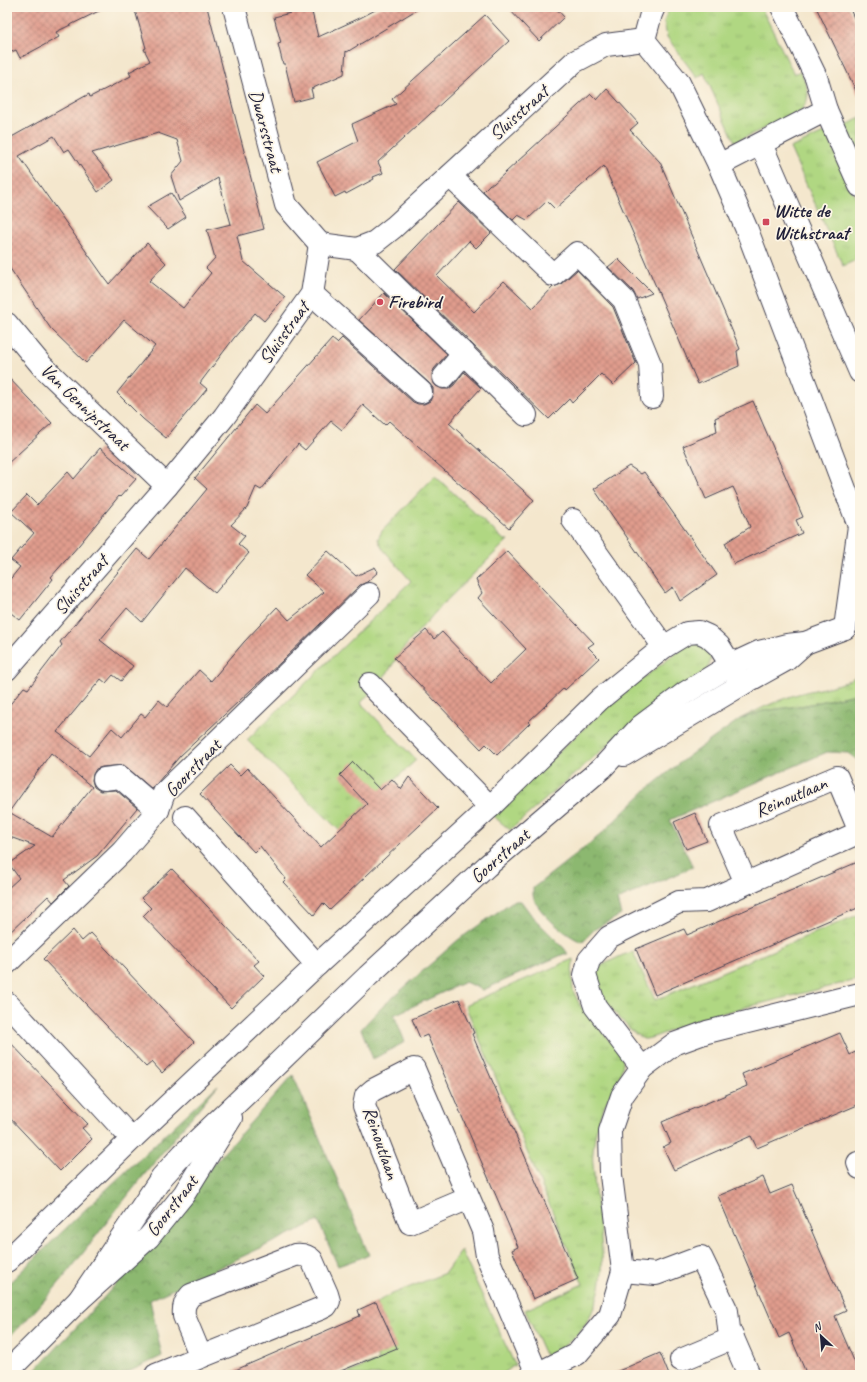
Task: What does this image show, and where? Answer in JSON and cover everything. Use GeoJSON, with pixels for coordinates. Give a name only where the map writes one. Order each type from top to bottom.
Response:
{"type":"FeatureCollection","features":[{"type":"Feature","properties":{"kind":"street","name":"Dwarsstraat"},"geometry":{"type":"LineString","coordinates":[[234,7],[286,205],[320,244]]}},
{"type":"Feature","properties":{"kind":"street"},"geometry":{"type":"LineString","coordinates":[[654,7],[644,40],[679,83],[719,165],[747,230],[859,526],[852,631]]}},
{"type":"Feature","properties":{"kind":"street"},"geometry":{"type":"LineString","coordinates":[[782,7],[816,77],[826,110],[860,186]]}},
{"type":"Feature","properties":{"kind":"street","name":"Sluisstraat"},"geometry":{"type":"LineString","coordinates":[[7,669],[168,486],[224,417],[312,294],[320,244],[357,249],[375,242],[394,227],[574,62],[606,45],[644,40]]}},
{"type":"Feature","properties":{"kind":"street"},"geometry":{"type":"LineString","coordinates":[[719,165],[826,110]]}},
{"type":"Feature","properties":{"kind":"street"},"geometry":{"type":"LineString","coordinates":[[761,144],[860,372]]}},
{"type":"Feature","properties":{"kind":"street"},"geometry":{"type":"LineString","coordinates":[[450,176],[553,275],[577,254],[624,300],[650,364],[652,398]]}},
{"type":"Feature","properties":{"kind":"street"},"geometry":{"type":"LineString","coordinates":[[357,249],[526,415]]}},
{"type":"Feature","properties":{"kind":"street"},"geometry":{"type":"LineString","coordinates":[[312,294],[421,392]]}},
{"type":"Feature","properties":{"kind":"street","name":"Van Gennipstraat"},"geometry":{"type":"LineString","coordinates":[[7,324],[42,366],[168,486]]}},
{"type":"Feature","properties":{"kind":"street"},"geometry":{"type":"LineString","coordinates":[[444,377],[464,354]]}},
{"type":"Feature","properties":{"kind":"street"},"geometry":{"type":"LineString","coordinates":[[573,520],[664,648]]}},
{"type":"Feature","properties":{"kind":"street","name":"Goorstraat"},"geometry":{"type":"LineString","coordinates":[[7,964],[122,852],[158,810],[164,794],[369,594]]}},
{"type":"Feature","properties":{"kind":"street","name":"Goorstraat"},"geometry":{"type":"LineString","coordinates":[[7,1372],[78,1300],[162,1177],[183,1154],[368,976],[487,866],[602,768],[640,726],[685,693],[731,665],[758,652],[787,645],[805,643],[852,631]]}},
{"type":"Feature","properties":{"kind":"street"},"geometry":{"type":"LineString","coordinates":[[7,1261],[132,1139],[490,807],[600,699],[664,648],[687,633],[700,632],[708,636],[719,646],[742,685]]}},
{"type":"Feature","properties":{"kind":"street","name":"Goorstraat"},"geometry":{"type":"LineString","coordinates":[[602,768],[786,660],[805,643]]}},
{"type":"Feature","properties":{"kind":"street"},"geometry":{"type":"LineString","coordinates":[[370,684],[490,807]]}},
{"type":"Feature","properties":{"kind":"street"},"geometry":{"type":"LineString","coordinates":[[104,779],[120,777],[158,810]]}},
{"type":"Feature","properties":{"kind":"street","name":"Reinoutlaan"},"geometry":{"type":"LineString","coordinates":[[642,1068],[596,1006],[585,974],[589,960],[609,937],[679,902],[707,900],[746,883],[860,832],[837,777],[721,826],[746,883]]}},
{"type":"Feature","properties":{"kind":"street","name":"Goorstraat"},"geometry":{"type":"LineString","coordinates":[[185,817],[317,966]]}},
{"type":"Feature","properties":{"kind":"street","name":"Reinoutlaan"},"geometry":{"type":"LineString","coordinates":[[469,1198],[410,1222],[364,1106],[366,1096],[373,1090],[414,1069],[469,1198],[483,1231],[487,1256],[536,1374],[577,1354],[610,1315],[623,1271],[611,1175],[610,1131],[622,1096],[642,1068],[674,1044],[707,1032],[860,994]]}},
{"type":"Feature","properties":{"kind":"street"},"geometry":{"type":"LineString","coordinates":[[7,1003],[132,1139]]}},
{"type":"Feature","properties":{"kind":"street"},"geometry":{"type":"LineString","coordinates":[[156,1375],[201,1357],[326,1306],[329,1301],[328,1294],[312,1260],[301,1254],[295,1255],[191,1295],[185,1302],[183,1309],[184,1316],[201,1357]]}},
{"type":"Feature","properties":{"kind":"street"},"geometry":{"type":"LineString","coordinates":[[623,1271],[656,1274],[701,1257],[727,1311],[729,1329],[749,1375]]}},
{"type":"Feature","properties":{"kind":"street"},"geometry":{"type":"LineString","coordinates":[[681,1360],[733,1338]]}},
{"type":"Feature","properties":{"kind":"green space"},"geometry":{"type":"Polygon","coordinates":[[[669,7],[761,7],[794,74],[801,71],[807,87],[808,96],[801,111],[735,142],[704,73],[697,78],[667,37],[664,22],[669,7]]]}},
{"type":"Feature","properties":{"kind":"green space"},"geometry":{"type":"Polygon","coordinates":[[[860,118],[860,157],[845,126],[860,118]]]}},
{"type":"Feature","properties":{"kind":"green space"},"geometry":{"type":"Polygon","coordinates":[[[826,132],[860,208],[860,258],[843,266],[790,148],[826,132]]]}},
{"type":"Feature","properties":{"kind":"green space"},"geometry":{"type":"Polygon","coordinates":[[[435,476],[504,540],[508,540],[440,607],[401,651],[388,672],[361,703],[416,760],[340,831],[247,740],[411,581],[382,548],[378,539],[382,531],[435,476]]]}},
{"type":"Feature","properties":{"kind":"green space"},"geometry":{"type":"Polygon","coordinates":[[[697,643],[706,648],[710,653],[711,660],[707,669],[624,731],[510,830],[492,815],[594,719],[635,684],[686,646],[697,643]]]}},
{"type":"Feature","properties":{"kind":"green space"},"geometry":{"type":"Polygon","coordinates":[[[860,674],[860,693],[806,705],[763,711],[740,719],[783,699],[845,682],[860,674]]]}},
{"type":"Feature","properties":{"kind":"green space"},"geometry":{"type":"Polygon","coordinates":[[[860,693],[860,762],[848,753],[827,752],[670,820],[693,867],[617,900],[621,915],[595,929],[582,942],[569,935],[553,923],[535,901],[533,888],[599,836],[645,791],[687,757],[740,719],[763,711],[806,705],[860,693]]]}},
{"type":"Feature","properties":{"kind":"green space"},"geometry":{"type":"Polygon","coordinates":[[[513,901],[521,901],[532,916],[564,948],[568,954],[564,954],[483,990],[465,982],[394,1015],[405,1042],[373,1059],[361,1029],[382,1007],[458,940],[513,901]]]}},
{"type":"Feature","properties":{"kind":"green space"},"geometry":{"type":"Polygon","coordinates":[[[860,914],[860,979],[698,1019],[648,1039],[639,1037],[633,1032],[613,1010],[599,989],[598,967],[633,952],[655,1000],[860,914]]]}},
{"type":"Feature","properties":{"kind":"green space"},"geometry":{"type":"Polygon","coordinates":[[[573,959],[573,991],[580,1005],[623,1057],[623,1065],[618,1081],[602,1111],[595,1135],[593,1162],[602,1244],[601,1279],[598,1296],[591,1314],[578,1333],[560,1349],[546,1357],[525,1310],[583,1284],[465,1005],[573,959]]]}},
{"type":"Feature","properties":{"kind":"green space"},"geometry":{"type":"Polygon","coordinates":[[[293,1075],[369,1255],[338,1266],[318,1221],[150,1300],[162,1356],[122,1375],[29,1375],[99,1303],[150,1245],[211,1167],[293,1075]]]}},
{"type":"Feature","properties":{"kind":"green space"},"geometry":{"type":"Polygon","coordinates":[[[218,1085],[65,1276],[37,1309],[7,1339],[7,1285],[218,1085]]]}},
{"type":"Feature","properties":{"kind":"green space"},"geometry":{"type":"Polygon","coordinates":[[[461,1250],[515,1365],[501,1375],[344,1375],[378,1360],[360,1314],[385,1297],[445,1273],[461,1250]]]}},
{"type":"Feature","properties":{"kind":"building"},"geometry":{"type":"Polygon","coordinates":[[[7,7],[107,7],[56,32],[59,37],[20,58],[16,50],[7,54],[7,7]]]}},
{"type":"Feature","properties":{"kind":"building"},"geometry":{"type":"Polygon","coordinates":[[[134,7],[207,7],[264,229],[237,236],[243,261],[285,297],[264,321],[255,313],[200,383],[207,389],[166,438],[143,419],[117,393],[155,346],[124,320],[86,363],[51,329],[7,264],[7,137],[8,139],[89,94],[90,97],[131,76],[129,72],[150,61],[144,49],[146,48],[134,7]],[[158,133],[92,153],[114,180],[98,192],[69,149],[64,152],[54,136],[19,156],[109,284],[147,243],[166,263],[149,281],[183,308],[211,273],[206,268],[215,258],[207,230],[231,224],[218,178],[179,201],[171,176],[183,161],[177,140],[158,133]]]}},
{"type":"Feature","properties":{"kind":"building"},"geometry":{"type":"Polygon","coordinates":[[[381,7],[421,7],[347,52],[346,51],[344,74],[311,89],[313,97],[294,102],[285,64],[283,64],[278,44],[281,43],[274,17],[311,8],[318,37],[381,7]]]}},
{"type":"Feature","properties":{"kind":"building"},"geometry":{"type":"Polygon","coordinates":[[[507,7],[555,7],[564,17],[539,41],[507,7]]]}},
{"type":"Feature","properties":{"kind":"building"},"geometry":{"type":"Polygon","coordinates":[[[816,7],[849,7],[860,31],[860,99],[816,7]]]}},
{"type":"Feature","properties":{"kind":"building"},"geometry":{"type":"Polygon","coordinates":[[[485,15],[509,41],[378,162],[383,173],[373,177],[374,179],[346,194],[345,192],[335,197],[317,162],[358,141],[352,124],[396,104],[392,99],[485,15]]]}},
{"type":"Feature","properties":{"kind":"building"},"geometry":{"type":"Polygon","coordinates":[[[607,89],[638,123],[630,130],[660,162],[740,349],[737,351],[739,366],[698,384],[604,166],[555,209],[547,201],[527,220],[518,215],[513,220],[483,191],[490,184],[493,184],[591,94],[597,100],[607,89]]]}},
{"type":"Feature","properties":{"kind":"building"},"geometry":{"type":"Polygon","coordinates":[[[171,193],[186,217],[168,229],[147,207],[171,193]]]}},
{"type":"Feature","properties":{"kind":"building"},"geometry":{"type":"Polygon","coordinates":[[[459,202],[491,233],[476,248],[469,241],[437,276],[474,312],[504,281],[533,308],[553,287],[561,284],[577,270],[613,307],[636,363],[613,385],[601,374],[572,403],[569,399],[549,419],[395,269],[459,202]]]}},
{"type":"Feature","properties":{"kind":"building"},"geometry":{"type":"Polygon","coordinates":[[[618,259],[652,293],[637,299],[633,291],[608,267],[618,259]]]}},
{"type":"Feature","properties":{"kind":"building"},"geometry":{"type":"Polygon","coordinates":[[[384,293],[447,354],[434,369],[432,374],[432,381],[436,386],[442,389],[449,389],[464,372],[481,388],[449,423],[534,500],[509,528],[389,421],[385,425],[363,405],[342,430],[331,421],[305,450],[298,444],[261,490],[256,487],[247,508],[231,525],[245,536],[238,544],[249,553],[215,593],[185,568],[142,622],[127,608],[100,640],[133,666],[121,681],[113,675],[106,683],[101,679],[57,732],[89,756],[112,728],[122,737],[141,714],[145,717],[159,700],[167,707],[199,670],[211,681],[244,642],[277,607],[289,620],[324,592],[305,575],[328,551],[356,576],[375,567],[378,572],[367,582],[360,585],[281,662],[180,756],[152,789],[124,765],[96,769],[92,780],[94,787],[100,791],[116,790],[137,808],[97,856],[64,880],[69,886],[53,902],[48,896],[7,935],[7,889],[19,878],[9,864],[35,846],[7,836],[7,708],[24,687],[28,689],[62,645],[60,642],[137,549],[149,559],[207,489],[195,478],[255,405],[265,414],[332,339],[337,343],[342,338],[413,402],[424,404],[430,401],[433,394],[433,388],[429,383],[359,320],[384,293]],[[51,753],[9,812],[52,837],[92,787],[51,753]]]}},
{"type":"Feature","properties":{"kind":"building"},"geometry":{"type":"Polygon","coordinates":[[[7,376],[52,423],[7,464],[7,376]]]}},
{"type":"Feature","properties":{"kind":"building"},"geometry":{"type":"Polygon","coordinates":[[[753,401],[803,517],[796,520],[802,533],[734,564],[725,543],[750,527],[742,506],[733,487],[706,499],[683,446],[717,432],[715,418],[753,401]]]}},
{"type":"Feature","properties":{"kind":"building"},"geometry":{"type":"Polygon","coordinates":[[[100,448],[136,479],[120,497],[119,496],[51,577],[53,579],[20,620],[7,610],[7,583],[20,567],[11,560],[34,533],[11,512],[27,495],[37,505],[68,472],[74,479],[100,448]]]}},
{"type":"Feature","properties":{"kind":"building"},"geometry":{"type":"Polygon","coordinates":[[[629,466],[641,474],[644,472],[717,575],[680,601],[673,587],[665,593],[594,489],[629,466]]]}},
{"type":"Feature","properties":{"kind":"building"},"geometry":{"type":"Polygon","coordinates":[[[507,551],[594,643],[588,647],[599,658],[528,722],[530,723],[497,755],[486,744],[481,749],[394,658],[426,630],[434,639],[442,632],[491,683],[526,649],[478,598],[482,593],[476,580],[507,551]]]}},
{"type":"Feature","properties":{"kind":"building"},"geometry":{"type":"Polygon","coordinates":[[[353,762],[380,790],[392,779],[401,789],[409,777],[438,808],[330,910],[323,903],[314,915],[283,882],[286,879],[260,846],[254,852],[200,794],[230,765],[240,775],[247,768],[321,847],[367,804],[340,775],[353,762]]]}},
{"type":"Feature","properties":{"kind":"building"},"geometry":{"type":"Polygon","coordinates":[[[695,813],[707,841],[686,849],[674,822],[695,813]]]}},
{"type":"Feature","properties":{"kind":"building"},"geometry":{"type":"Polygon","coordinates":[[[860,861],[860,907],[655,995],[636,949],[684,929],[687,935],[860,861]]]}},
{"type":"Feature","properties":{"kind":"building"},"geometry":{"type":"Polygon","coordinates":[[[172,869],[259,961],[254,965],[264,976],[231,1008],[143,916],[151,908],[141,898],[172,869]]]}},
{"type":"Feature","properties":{"kind":"building"},"geometry":{"type":"Polygon","coordinates":[[[73,930],[82,941],[91,933],[194,1042],[162,1073],[152,1062],[146,1067],[43,959],[73,930]]]}},
{"type":"Feature","properties":{"kind":"building"},"geometry":{"type":"Polygon","coordinates":[[[459,999],[474,1033],[472,1034],[578,1279],[533,1299],[512,1250],[518,1247],[427,1035],[420,1038],[412,1019],[459,999]]]}},
{"type":"Feature","properties":{"kind":"building"},"geometry":{"type":"Polygon","coordinates":[[[840,1033],[850,1055],[855,1052],[860,1063],[860,1104],[757,1148],[751,1136],[674,1170],[663,1147],[671,1143],[662,1122],[747,1086],[742,1074],[840,1033]]]}},
{"type":"Feature","properties":{"kind":"building"},"geometry":{"type":"Polygon","coordinates":[[[7,1039],[88,1124],[82,1128],[92,1139],[60,1171],[7,1115],[7,1039]]]}},
{"type":"Feature","properties":{"kind":"building"},"geometry":{"type":"Polygon","coordinates":[[[763,1177],[770,1194],[792,1185],[846,1311],[835,1316],[860,1375],[807,1375],[789,1333],[779,1338],[718,1196],[763,1177]]]}},
{"type":"Feature","properties":{"kind":"building"},"geometry":{"type":"Polygon","coordinates":[[[376,1302],[397,1348],[331,1375],[224,1375],[360,1316],[358,1310],[376,1302]]]}},
{"type":"Feature","properties":{"kind":"building"},"geometry":{"type":"Polygon","coordinates":[[[660,1353],[669,1375],[609,1375],[660,1353]]]}},
{"type":"Feature","properties":{"kind":"place","name":"Witte de Withstraat"},"geometry":{"type":"Point","coordinates":[766,222]}},
{"type":"Feature","properties":{"kind":"place","name":"Firebird"},"geometry":{"type":"Point","coordinates":[380,302]}}]}
